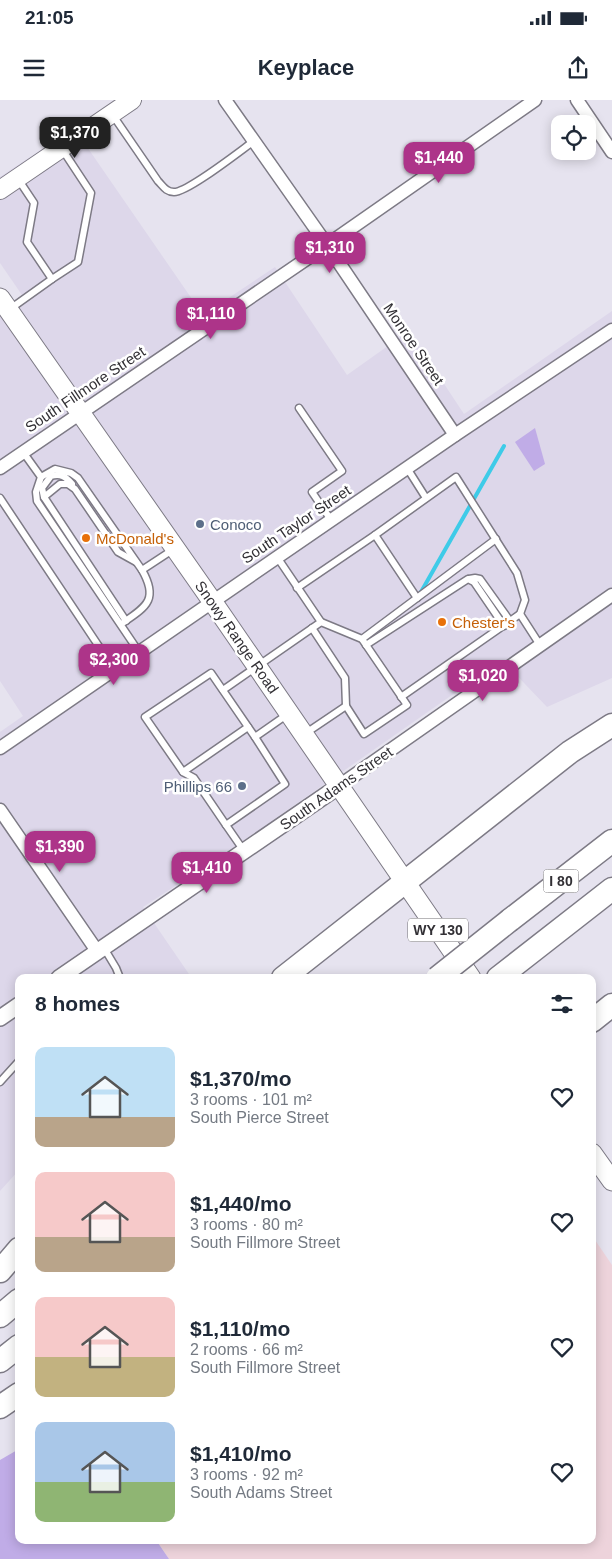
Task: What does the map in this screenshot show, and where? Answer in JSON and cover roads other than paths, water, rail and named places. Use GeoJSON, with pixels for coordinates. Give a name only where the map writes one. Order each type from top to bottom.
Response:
{"type":"FeatureCollection","features":[{"type":"Feature","properties":{"kind":"highway"},"geometry":{"type":"LineString","coordinates":[[288,974],[406,882],[440,852],[570,752],[612,725]]}},
{"type":"Feature","properties":{"kind":"highway","name":"I 80"},"geometry":{"type":"LineString","coordinates":[[442,974],[612,841]]}},
{"type":"Feature","properties":{"kind":"highway","name":"I 80"},"geometry":{"type":"LineString","coordinates":[[503,974],[612,889]]}},
{"type":"Feature","properties":{"kind":"highway"},"geometry":{"type":"LineString","coordinates":[[596,1018],[612,1005]]}},
{"type":"Feature","properties":{"kind":"highway"},"geometry":{"type":"LineString","coordinates":[[0,1271],[15,1254]]}},
{"type":"Feature","properties":{"kind":"highway"},"geometry":{"type":"LineString","coordinates":[[0,1316],[15,1303]]}},
{"type":"Feature","properties":{"kind":"highway"},"geometry":{"type":"LineString","coordinates":[[0,1361],[15,1349]]}},
{"type":"Feature","properties":{"kind":"highway"},"geometry":{"type":"LineString","coordinates":[[0,1407],[15,1397]]}},
{"type":"Feature","properties":{"kind":"main road"},"geometry":{"type":"LineString","coordinates":[[0,190],[132,100]]}},
{"type":"Feature","properties":{"kind":"main road","name":"Snowy Range Road"},"geometry":{"type":"LineString","coordinates":[[4,304],[212,601],[468,974]]}},
{"type":"Feature","properties":{"kind":"main road"},"geometry":{"type":"LineString","coordinates":[[596,1159],[612,1181]]}},
{"type":"Feature","properties":{"kind":"street","name":"Monroe Street"},"geometry":{"type":"LineString","coordinates":[[225,100],[327,245],[455,434]]}},
{"type":"Feature","properties":{"kind":"street","name":"South Fillmore Street"},"geometry":{"type":"LineString","coordinates":[[0,468],[536,100]]}},
{"type":"Feature","properties":{"kind":"street"},"geometry":{"type":"LineString","coordinates":[[577,100],[612,152]]}},
{"type":"Feature","properties":{"kind":"street","name":"South Taylor Street"},"geometry":{"type":"LineString","coordinates":[[0,748],[455,434],[612,330]]}},
{"type":"Feature","properties":{"kind":"street","name":"South Adams Street"},"geometry":{"type":"LineString","coordinates":[[65,974],[339,786],[612,595]]}},
{"type":"Feature","properties":{"kind":"street"},"geometry":{"type":"LineString","coordinates":[[0,810],[100,949]]}},
{"type":"Feature","properties":{"kind":"street"},"geometry":{"type":"LineString","coordinates":[[0,1018],[15,1008]]}},
{"type":"Feature","properties":{"kind":"lane"},"geometry":{"type":"LineString","coordinates":[[112,114],[158,181],[166,190],[175,192],[190,186],[254,141]]}},
{"type":"Feature","properties":{"kind":"lane"},"geometry":{"type":"LineString","coordinates":[[4,304],[52,280],[78,262],[91,193],[61,149]]}},
{"type":"Feature","properties":{"kind":"lane"},"geometry":{"type":"LineString","coordinates":[[18,178],[34,202],[27,242],[52,280]]}},
{"type":"Feature","properties":{"kind":"lane"},"geometry":{"type":"LineString","coordinates":[[299,408],[342,472],[312,492],[331,520]]}},
{"type":"Feature","properties":{"kind":"lane"},"geometry":{"type":"LineString","coordinates":[[23,452],[41,477]]}},
{"type":"Feature","properties":{"kind":"lane"},"geometry":{"type":"LineString","coordinates":[[406,468],[426,498]]}},
{"type":"Feature","properties":{"kind":"lane"},"geometry":{"type":"LineString","coordinates":[[54,469],[71,473],[78,478],[149,583],[151,590],[148,601],[143,608],[123,623],[36,501],[36,492],[41,477],[54,469]]}},
{"type":"Feature","properties":{"kind":"lane"},"geometry":{"type":"LineString","coordinates":[[136,562],[118,552],[66,477],[51,476],[45,482],[42,488],[44,497],[123,623],[138,652]]}},
{"type":"Feature","properties":{"kind":"lane"},"geometry":{"type":"LineString","coordinates":[[297,588],[376,535],[456,477],[517,573],[525,600],[520,614],[401,697]]}},
{"type":"Feature","properties":{"kind":"lane"},"geometry":{"type":"LineString","coordinates":[[44,497],[60,484],[68,484],[76,489]]}},
{"type":"Feature","properties":{"kind":"lane"},"geometry":{"type":"LineString","coordinates":[[0,498],[114,669]]}},
{"type":"Feature","properties":{"kind":"lane"},"geometry":{"type":"LineString","coordinates":[[376,535],[417,598]]}},
{"type":"Feature","properties":{"kind":"lane"},"geometry":{"type":"LineString","coordinates":[[364,642],[417,598],[496,539]]}},
{"type":"Feature","properties":{"kind":"lane"},"geometry":{"type":"LineString","coordinates":[[142,570],[175,548]]}},
{"type":"Feature","properties":{"kind":"lane"},"geometry":{"type":"LineString","coordinates":[[276,557],[320,622],[364,642],[407,705],[364,734],[346,706],[345,678],[312,628]]}},
{"type":"Feature","properties":{"kind":"lane"},"geometry":{"type":"LineString","coordinates":[[364,642],[468,580],[475,578],[480,579],[510,621]]}},
{"type":"Feature","properties":{"kind":"lane"},"geometry":{"type":"LineString","coordinates":[[468,580],[474,582],[504,626]]}},
{"type":"Feature","properties":{"kind":"lane"},"geometry":{"type":"LineString","coordinates":[[520,614],[540,645]]}},
{"type":"Feature","properties":{"kind":"lane"},"geometry":{"type":"LineString","coordinates":[[223,690],[320,622]]}},
{"type":"Feature","properties":{"kind":"lane"},"geometry":{"type":"LineString","coordinates":[[226,825],[285,784],[211,673],[145,717],[183,772],[194,778],[226,825],[244,851]]}},
{"type":"Feature","properties":{"kind":"lane"},"geometry":{"type":"LineString","coordinates":[[304,735],[346,706]]}},
{"type":"Feature","properties":{"kind":"lane"},"geometry":{"type":"LineString","coordinates":[[255,737],[290,714]]}},
{"type":"Feature","properties":{"kind":"lane"},"geometry":{"type":"LineString","coordinates":[[183,772],[248,727]]}},
{"type":"Feature","properties":{"kind":"lane"},"geometry":{"type":"LineString","coordinates":[[100,949],[116,968],[118,974]]}},
{"type":"Feature","properties":{"kind":"lane"},"geometry":{"type":"LineString","coordinates":[[0,1082],[15,1065]]}},
{"type":"Feature","properties":{"kind":"waterway"},"geometry":{"type":"LineString","coordinates":[[421,592],[504,446]]}},
{"type":"Feature","properties":{"kind":"place","name":"Conoco"},"geometry":{"type":"Point","coordinates":[200,524]}},
{"type":"Feature","properties":{"kind":"place","name":"McDonald's"},"geometry":{"type":"Point","coordinates":[86,538]}},
{"type":"Feature","properties":{"kind":"place","name":"Chester's"},"geometry":{"type":"Point","coordinates":[442,622]}},
{"type":"Feature","properties":{"kind":"place","name":"Phillips 66"},"geometry":{"type":"Point","coordinates":[242,786]}}]}
